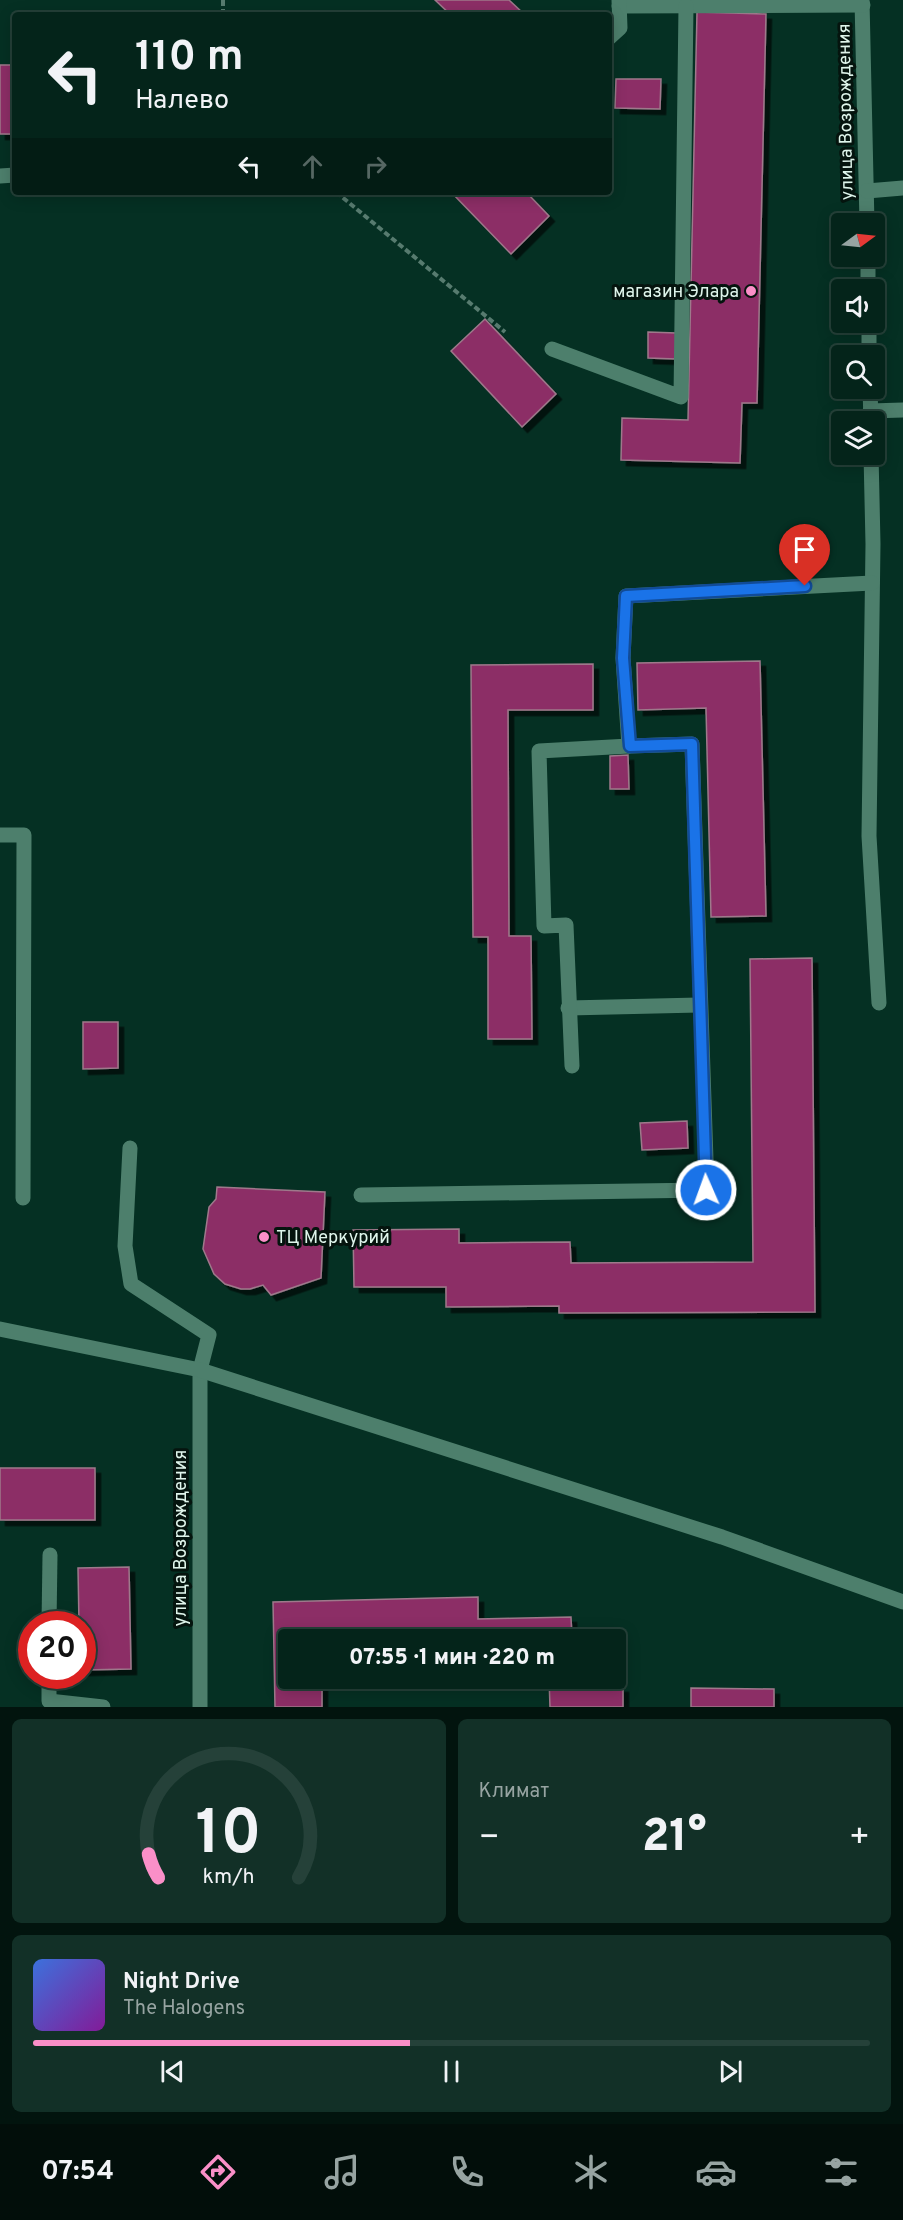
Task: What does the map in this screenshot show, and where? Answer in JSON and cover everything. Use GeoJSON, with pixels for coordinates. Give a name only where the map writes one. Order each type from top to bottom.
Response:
{"type":"FeatureCollection","features":[{"type":"Feature","properties":{"kind":"street"},"geometry":{"type":"LineString","coordinates":[[612,35],[620,28],[619,3],[686,6],[862,3]]}},
{"type":"Feature","properties":{"kind":"street","name":"улица Возрождения"},"geometry":{"type":"LineString","coordinates":[[862,3],[867,213]]}},
{"type":"Feature","properties":{"kind":"street"},"geometry":{"type":"LineString","coordinates":[[552,349],[681,397],[686,6]]}},
{"type":"Feature","properties":{"kind":"street"},"geometry":{"type":"LineString","coordinates":[[867,191],[903,188]]}},
{"type":"Feature","properties":{"kind":"street"},"geometry":{"type":"LineString","coordinates":[[885,413],[903,410]]}},
{"type":"Feature","properties":{"kind":"street"},"geometry":{"type":"LineString","coordinates":[[871,465],[869,836],[879,1003]]}},
{"type":"Feature","properties":{"kind":"street"},"geometry":{"type":"LineString","coordinates":[[630,746],[623,658],[626,596],[872,583]]}},
{"type":"Feature","properties":{"kind":"street"},"geometry":{"type":"LineString","coordinates":[[361,1195],[706,1190],[692,744],[539,751],[544,926],[566,925],[572,1066]]}},
{"type":"Feature","properties":{"kind":"street"},"geometry":{"type":"LineString","coordinates":[[0,835],[24,835],[23,1198]]}},
{"type":"Feature","properties":{"kind":"street"},"geometry":{"type":"LineString","coordinates":[[568,1008],[699,1005]]}},
{"type":"Feature","properties":{"kind":"street","name":"улица Возрождения"},"geometry":{"type":"LineString","coordinates":[[130,1148],[125,1246],[131,1284],[209,1335],[200,1370],[200,1707]]}},
{"type":"Feature","properties":{"kind":"street"},"geometry":{"type":"LineString","coordinates":[[0,1329],[200,1370],[722,1537],[903,1602]]}},
{"type":"Feature","properties":{"kind":"street"},"geometry":{"type":"LineString","coordinates":[[49,1611],[50,1556]]}},
{"type":"Feature","properties":{"kind":"street"},"geometry":{"type":"LineString","coordinates":[[49,1689],[49,1701],[103,1707]]}},
{"type":"Feature","properties":{"kind":"path"},"geometry":{"type":"LineString","coordinates":[[340,195],[505,332]]}},
{"type":"Feature","properties":{"kind":"building"},"geometry":{"type":"Polygon","coordinates":[[[435,0],[509,0],[522,12],[448,12],[435,0]]]}},
{"type":"Feature","properties":{"kind":"building"},"geometry":{"type":"Polygon","coordinates":[[[697,12],[766,14],[757,403],[742,403],[740,463],[621,460],[622,418],[688,420],[697,12]]]}},
{"type":"Feature","properties":{"kind":"building"},"geometry":{"type":"Polygon","coordinates":[[[0,65],[12,65],[12,134],[0,134],[0,65]]]}},
{"type":"Feature","properties":{"kind":"building"},"geometry":{"type":"Polygon","coordinates":[[[616,79],[661,79],[660,109],[615,108],[616,79]]]}},
{"type":"Feature","properties":{"kind":"building"},"geometry":{"type":"Polygon","coordinates":[[[454,195],[529,195],[549,216],[511,254],[454,195]]]}},
{"type":"Feature","properties":{"kind":"building"},"geometry":{"type":"Polygon","coordinates":[[[485,319],[556,394],[522,427],[451,351],[485,319]]]}},
{"type":"Feature","properties":{"kind":"building"},"geometry":{"type":"Polygon","coordinates":[[[648,332],[676,333],[676,359],[648,358],[648,332]]]}},
{"type":"Feature","properties":{"kind":"building"},"geometry":{"type":"Polygon","coordinates":[[[760,661],[766,916],[711,917],[706,708],[638,710],[637,663],[760,661]]]}},
{"type":"Feature","properties":{"kind":"building"},"geometry":{"type":"Polygon","coordinates":[[[593,664],[593,710],[508,710],[509,936],[531,936],[532,1039],[488,1039],[488,937],[473,937],[471,665],[593,664]]]}},
{"type":"Feature","properties":{"kind":"building"},"geometry":{"type":"Polygon","coordinates":[[[628,755],[629,789],[610,789],[610,756],[628,755]]]}},
{"type":"Feature","properties":{"kind":"building"},"geometry":{"type":"Polygon","coordinates":[[[812,958],[815,1312],[559,1313],[559,1306],[446,1307],[446,1287],[354,1287],[353,1230],[459,1229],[459,1243],[570,1242],[571,1263],[753,1262],[750,959],[812,958]]]}},
{"type":"Feature","properties":{"kind":"building"},"geometry":{"type":"Polygon","coordinates":[[[83,1022],[118,1022],[118,1068],[83,1069],[83,1022]]]}},
{"type":"Feature","properties":{"kind":"building"},"geometry":{"type":"Polygon","coordinates":[[[687,1121],[688,1148],[642,1150],[640,1123],[687,1121]]]}},
{"type":"Feature","properties":{"kind":"building","name":"ТЦ Меркурий"},"geometry":{"type":"Polygon","coordinates":[[[217,1187],[325,1192],[321,1278],[271,1295],[263,1285],[241,1289],[225,1284],[214,1274],[203,1249],[209,1207],[216,1199],[217,1187]]]}},
{"type":"Feature","properties":{"kind":"building"},"geometry":{"type":"Polygon","coordinates":[[[0,1468],[95,1468],[95,1520],[0,1520],[0,1468]]]}},
{"type":"Feature","properties":{"kind":"building"},"geometry":{"type":"Polygon","coordinates":[[[129,1567],[131,1669],[96,1670],[96,1611],[79,1611],[78,1568],[129,1567]]]}},
{"type":"Feature","properties":{"kind":"building"},"geometry":{"type":"Polygon","coordinates":[[[478,1597],[478,1619],[571,1617],[572,1629],[278,1629],[278,1689],[322,1689],[322,1707],[275,1707],[273,1602],[478,1597]]]}},
{"type":"Feature","properties":{"kind":"building"},"geometry":{"type":"Polygon","coordinates":[[[691,1688],[774,1689],[774,1707],[691,1707],[691,1688]]]}},
{"type":"Feature","properties":{"kind":"building"},"geometry":{"type":"Polygon","coordinates":[[[549,1689],[623,1689],[623,1707],[550,1707],[549,1689]]]}},
{"type":"Feature","properties":{"kind":"place","name":"магазин Элара"},"geometry":{"type":"Point","coordinates":[751,291]}},
{"type":"Feature","properties":{"kind":"place","name":"ТЦ Меркурий"},"geometry":{"type":"Point","coordinates":[264,1237]}},
{"type":"Feature","properties":{"kind":"route"},"geometry":{"type":"LineString","coordinates":[[706,1190],[692,744],[630,746],[623,658],[626,596],[805,586]]}}]}
